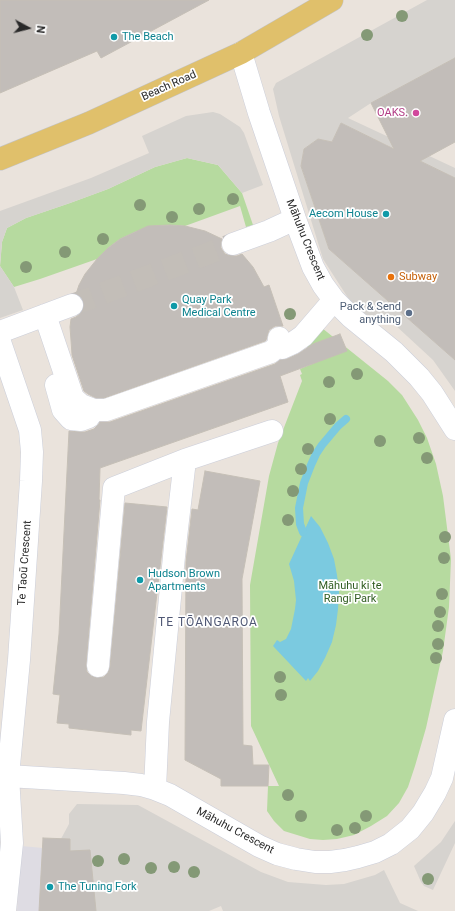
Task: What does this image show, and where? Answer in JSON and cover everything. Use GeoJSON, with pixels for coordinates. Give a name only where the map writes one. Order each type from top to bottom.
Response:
{"type":"FeatureCollection","features":[{"type":"Feature","properties":{"kind":"main road","name":"Beach Road"},"geometry":{"type":"LineString","coordinates":[[0,159],[88,123],[241,53],[332,0]]}},
{"type":"Feature","properties":{"kind":"street","name":"Māhuhu Crescent"},"geometry":{"type":"LineString","coordinates":[[241,53],[259,113],[295,219],[313,267],[322,285],[351,317],[394,352],[420,377],[455,429]]}},
{"type":"Feature","properties":{"kind":"street"},"geometry":{"type":"LineString","coordinates":[[233,244],[295,219]]}},
{"type":"Feature","properties":{"kind":"street"},"geometry":{"type":"LineString","coordinates":[[45,315],[73,398],[81,405],[94,410],[106,410],[271,352],[281,343],[293,343],[303,336],[334,300]]}},
{"type":"Feature","properties":{"kind":"street"},"geometry":{"type":"LineString","coordinates":[[0,332],[72,305]]}},
{"type":"Feature","properties":{"kind":"street"},"geometry":{"type":"LineString","coordinates":[[54,341],[49,360],[64,410],[71,419],[81,420],[89,417]]}},
{"type":"Feature","properties":{"kind":"street","name":"Te Taoū Crescent"},"geometry":{"type":"LineString","coordinates":[[0,342],[30,430],[32,452],[19,660],[4,781],[12,843],[5,911]]}},
{"type":"Feature","properties":{"kind":"street"},"geometry":{"type":"LineString","coordinates":[[98,666],[114,488],[185,460],[272,431]]}},
{"type":"Feature","properties":{"kind":"street"},"geometry":{"type":"LineString","coordinates":[[154,789],[159,715],[175,546],[185,460]]}},
{"type":"Feature","properties":{"kind":"street","name":"Māhuhu Crescent"},"geometry":{"type":"LineString","coordinates":[[4,781],[124,783],[141,785],[170,795],[259,846],[277,854],[314,862],[345,860],[375,852],[391,844],[410,829],[423,813],[442,778],[455,720]]}},
{"type":"Feature","properties":{"kind":"shaded area"},"geometry":{"type":"Polygon","coordinates":[[[427,0],[455,0],[455,58],[371,103],[348,118],[455,168],[455,178],[341,123],[332,142],[318,139],[304,149],[301,166],[329,249],[455,360],[455,391],[433,360],[381,312],[373,323],[352,304],[323,259],[279,116],[273,89],[276,83],[427,0]]]}},
{"type":"Feature","properties":{"kind":"shaded area"},"geometry":{"type":"Polygon","coordinates":[[[213,112],[220,114],[240,127],[244,133],[263,185],[242,193],[218,165],[187,158],[155,167],[108,189],[26,218],[7,228],[2,242],[0,266],[0,211],[91,178],[149,153],[142,136],[186,116],[213,112]]]}},
{"type":"Feature","properties":{"kind":"shaded area"},"geometry":{"type":"Polygon","coordinates":[[[0,266],[14,287],[23,310],[0,318],[0,266]]]}},
{"type":"Feature","properties":{"kind":"shaded area"},"geometry":{"type":"Polygon","coordinates":[[[77,804],[138,805],[261,872],[288,882],[326,885],[344,884],[375,875],[384,870],[400,903],[418,911],[223,911],[221,906],[209,911],[63,911],[56,848],[69,824],[69,814],[77,804]]]}},
{"type":"Feature","properties":{"kind":"shaded area"},"geometry":{"type":"Polygon","coordinates":[[[455,821],[455,843],[433,890],[424,886],[414,866],[441,842],[455,821]]]}},
{"type":"Feature","properties":{"kind":"shaded area"},"geometry":{"type":"Polygon","coordinates":[[[21,846],[43,848],[63,911],[17,911],[21,846]]]}},
{"type":"Feature","properties":{"kind":"green space"},"geometry":{"type":"Polygon","coordinates":[[[187,158],[218,165],[242,193],[253,225],[246,227],[240,206],[185,226],[156,226],[135,232],[120,239],[97,259],[14,287],[0,266],[2,242],[7,228],[26,218],[108,189],[155,167],[187,158]]]}},
{"type":"Feature","properties":{"kind":"green space","name":"Māhuhu ki te Rangi Park"},"geometry":{"type":"Polygon","coordinates":[[[322,328],[388,381],[402,395],[418,420],[427,438],[436,464],[443,496],[451,559],[449,607],[443,651],[426,728],[408,787],[399,803],[387,816],[371,826],[354,835],[337,839],[323,840],[310,839],[284,831],[267,811],[268,786],[279,786],[251,726],[250,585],[269,476],[278,443],[302,381],[300,369],[312,364],[307,346],[322,328]]]}},
{"type":"Feature","properties":{"kind":"water"},"geometry":{"type":"Polygon","coordinates":[[[311,516],[320,527],[334,559],[339,592],[336,625],[332,642],[318,671],[310,681],[308,678],[306,681],[273,646],[277,640],[280,642],[286,639],[291,629],[296,600],[294,581],[289,564],[311,516]]]}},
{"type":"Feature","properties":{"kind":"building"},"geometry":{"type":"Polygon","coordinates":[[[0,0],[209,0],[101,58],[97,51],[0,93],[0,0]]]}},
{"type":"Feature","properties":{"kind":"building","name":"Aecom House"},"geometry":{"type":"Polygon","coordinates":[[[455,58],[455,142],[420,161],[455,178],[455,360],[329,249],[301,166],[304,149],[318,139],[332,142],[341,123],[394,149],[371,103],[455,58]]]}},
{"type":"Feature","properties":{"kind":"building","name":"Quay Park Medical Centre"},"geometry":{"type":"Polygon","coordinates":[[[148,226],[185,226],[205,231],[222,239],[221,248],[225,254],[237,256],[242,254],[253,267],[264,287],[269,285],[283,326],[275,326],[269,330],[265,341],[104,398],[96,398],[84,391],[72,355],[70,327],[71,319],[81,313],[84,307],[84,300],[76,294],[79,285],[85,274],[97,259],[120,239],[148,226]]]}},
{"type":"Feature","properties":{"kind":"building","name":"Hudson Brown Apartments"},"geometry":{"type":"Polygon","coordinates":[[[340,334],[347,351],[280,376],[288,402],[100,468],[100,500],[86,665],[87,672],[91,676],[97,678],[104,677],[108,673],[110,667],[125,503],[167,507],[141,731],[131,730],[131,735],[69,728],[69,724],[57,723],[60,695],[53,694],[59,634],[69,431],[85,432],[94,429],[100,422],[110,422],[275,364],[280,360],[287,359],[298,354],[313,344],[340,334]]]}},
{"type":"Feature","properties":{"kind":"building","name":"Hudson Brown Apartments"},"geometry":{"type":"Polygon","coordinates":[[[205,471],[260,481],[242,579],[243,745],[252,746],[253,765],[269,765],[268,786],[221,786],[221,779],[185,760],[186,562],[192,509],[198,510],[205,471]]]}},
{"type":"Feature","properties":{"kind":"building"},"geometry":{"type":"Polygon","coordinates":[[[43,838],[70,839],[70,851],[90,850],[96,911],[39,911],[43,838]]]}},
{"type":"Feature","properties":{"kind":"waterway"},"geometry":{"type":"LineString","coordinates":[[303,532],[300,524],[299,508],[304,483],[316,454],[338,426],[346,419]]}},
{"type":"Feature","properties":{"kind":"tunnel"},"geometry":{"type":"LineString","coordinates":[[72,305],[233,244]]}},
{"type":"Feature","properties":{"kind":"place","name":"The Beach"},"geometry":{"type":"Point","coordinates":[114,37]}},
{"type":"Feature","properties":{"kind":"place","name":"OAKS."},"geometry":{"type":"Point","coordinates":[416,113]}},
{"type":"Feature","properties":{"kind":"place","name":"Aecom House"},"geometry":{"type":"Point","coordinates":[386,214]}},
{"type":"Feature","properties":{"kind":"place","name":"Subway"},"geometry":{"type":"Point","coordinates":[391,277]}},
{"type":"Feature","properties":{"kind":"place","name":"Quay Park Medical Centre"},"geometry":{"type":"Point","coordinates":[174,306]}},
{"type":"Feature","properties":{"kind":"place","name":"Pack & Send anything"},"geometry":{"type":"Point","coordinates":[409,313]}},
{"type":"Feature","properties":{"kind":"place","name":"Hudson Brown Apartments"},"geometry":{"type":"Point","coordinates":[140,580]}},
{"type":"Feature","properties":{"kind":"place","name":"The Tuning Fork"},"geometry":{"type":"Point","coordinates":[50,887]}},
{"type":"Feature","properties":{"kind":"district","name":"TE TŌANGAROA"},"geometry":{"type":"Point","coordinates":[208,623]}}]}
